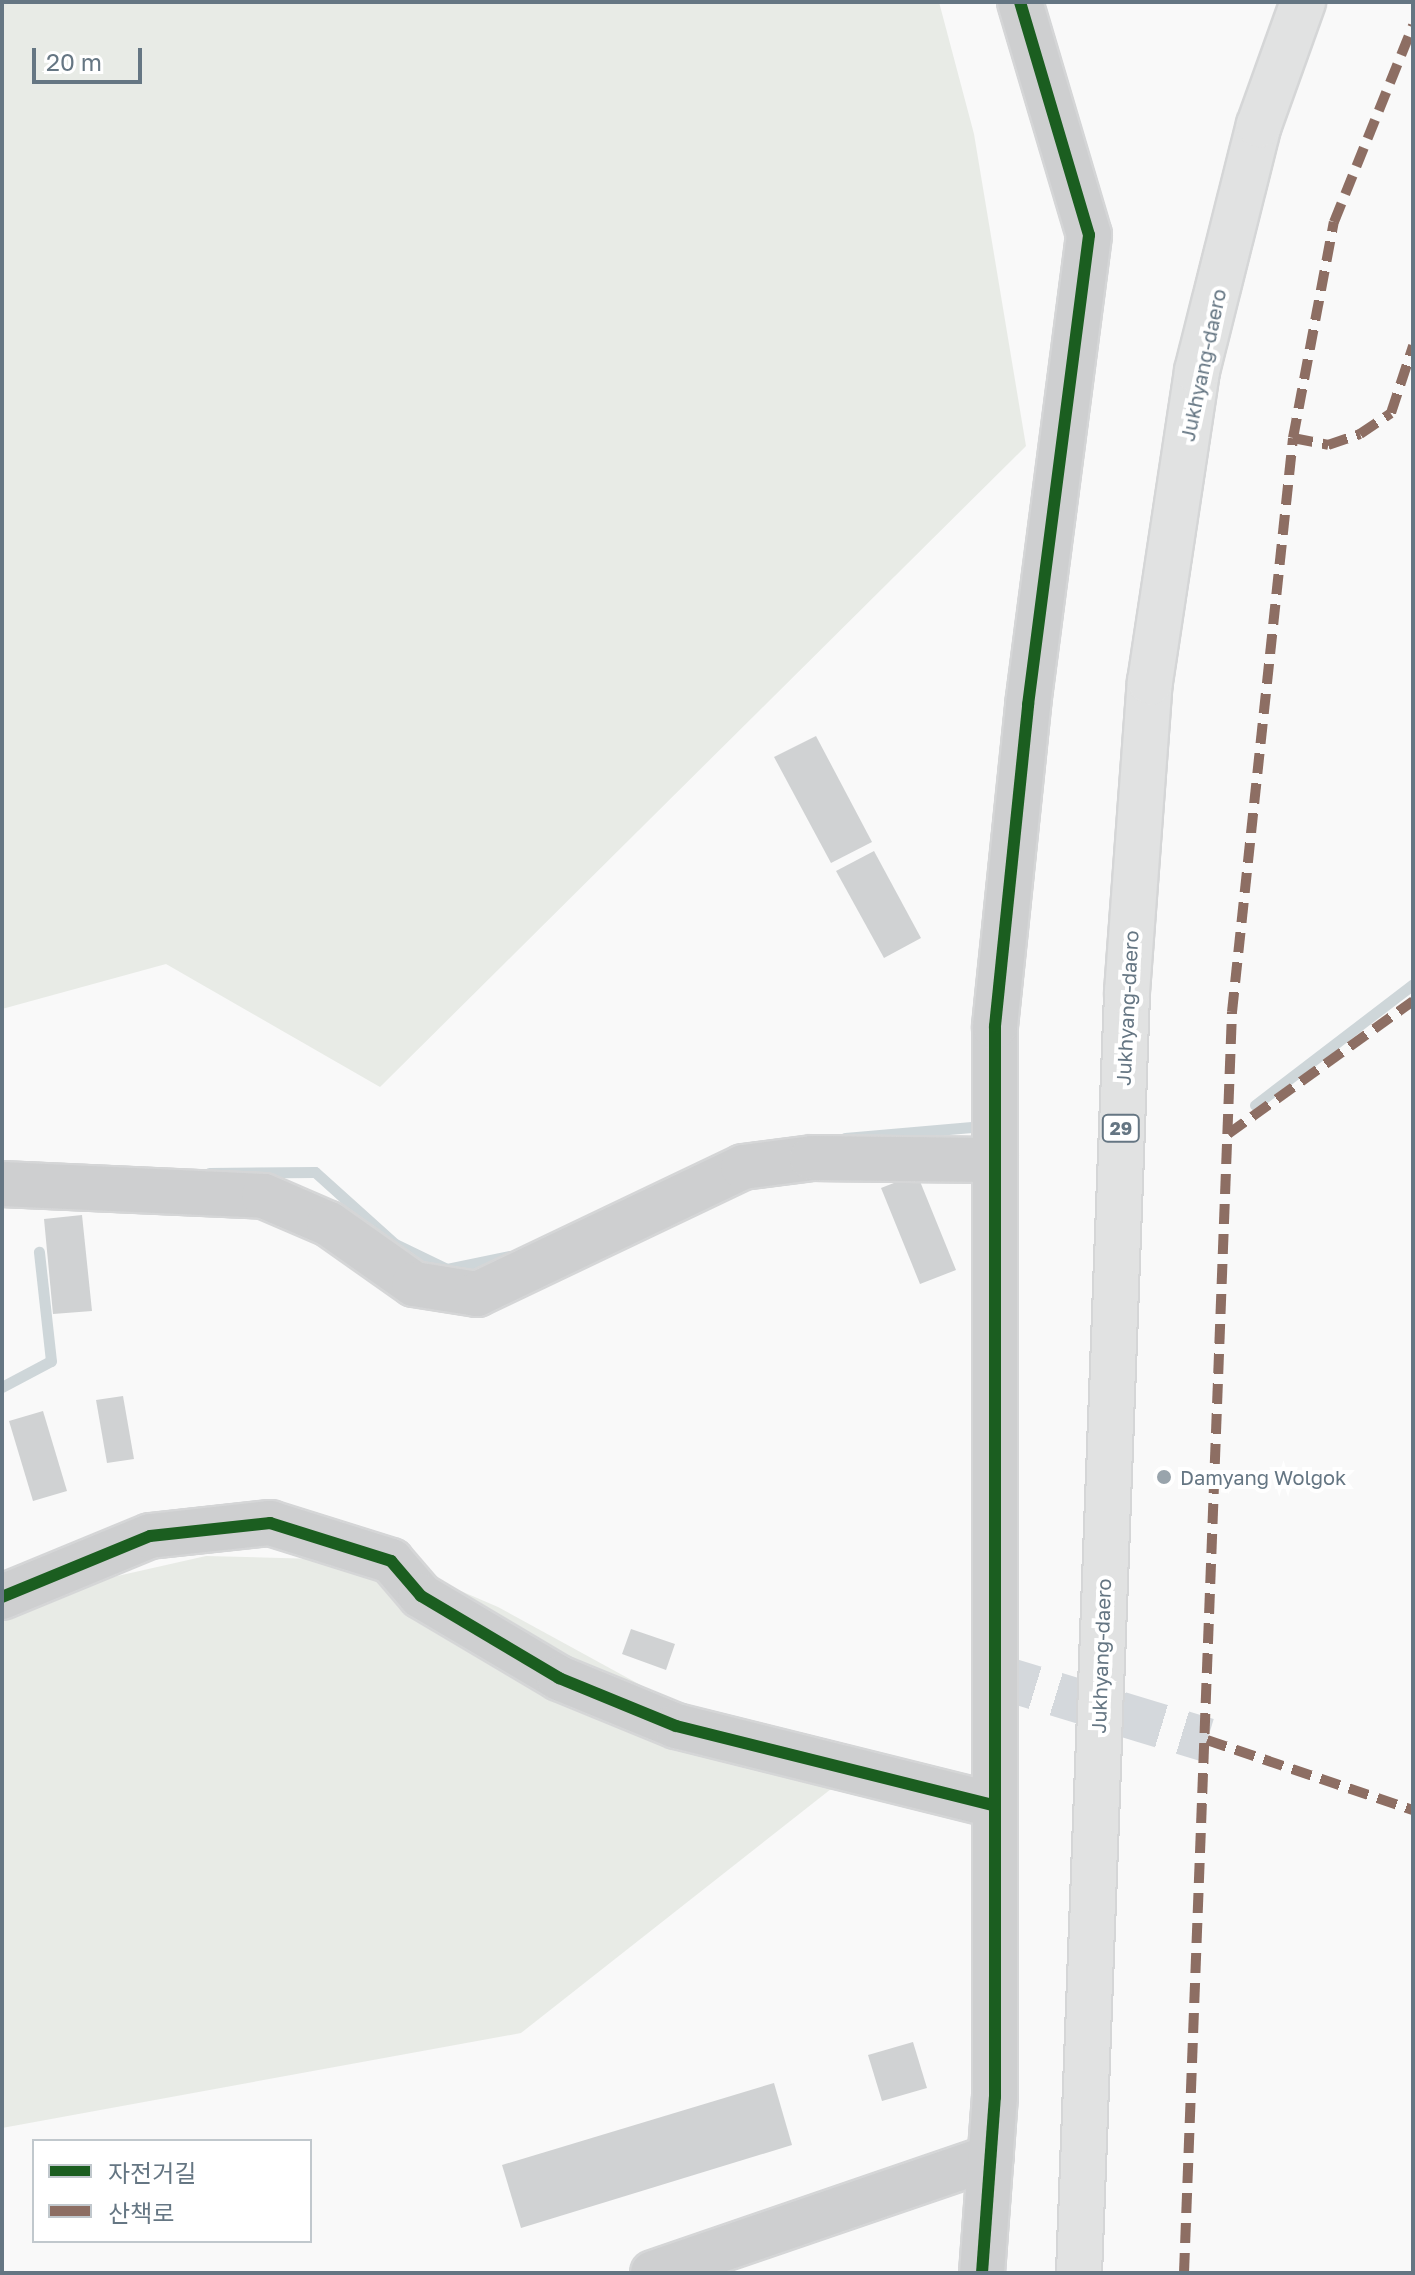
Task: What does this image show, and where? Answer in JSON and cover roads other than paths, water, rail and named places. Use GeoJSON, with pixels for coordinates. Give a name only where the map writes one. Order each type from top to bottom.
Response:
{"type":"FeatureCollection","features":[{"type":"Feature","properties":{"kind":"main road"},"geometry":{"type":"LineString","coordinates":[[1259,125],[1285,2]]}},
{"type":"Feature","properties":{"kind":"main road","name":"Jukhyang-daero"},"geometry":{"type":"LineString","coordinates":[[1079,2273],[1126,1008],[1150,682],[1197,371],[1259,125],[1303,2]]}},
{"type":"Feature","properties":{"kind":"main road"},"geometry":{"type":"LineString","coordinates":[[1259,125],[1326,2]]}},
{"type":"Feature","properties":{"kind":"street"},"geometry":{"type":"LineString","coordinates":[[982,2273],[995,2097],[995,1026],[1026,720],[1089,235],[1020,2]]}},
{"type":"Feature","properties":{"kind":"street"},"geometry":{"type":"LineString","coordinates":[[2,1184],[264,1196],[329,1224],[414,1284],[477,1294],[743,1167],[812,1158],[995,1160]]}},
{"type":"Feature","properties":{"kind":"street"},"geometry":{"type":"LineString","coordinates":[[2,1597],[150,1536],[270,1523],[391,1561],[421,1596],[559,1678],[676,1726],[993,1805]]}},
{"type":"Feature","properties":{"kind":"street"},"geometry":{"type":"LineString","coordinates":[[653,2273],[991,2157]]}},
{"type":"Feature","properties":{"kind":"waterway"},"geometry":{"type":"LineString","coordinates":[[1255,1105],[1413,984]]}},
{"type":"Feature","properties":{"kind":"waterway"},"geometry":{"type":"LineString","coordinates":[[845,1138],[972,1127]]}},
{"type":"Feature","properties":{"kind":"waterway"},"geometry":{"type":"LineString","coordinates":[[209,1173],[315,1172],[395,1244],[447,1269],[509,1256]]}},
{"type":"Feature","properties":{"kind":"waterway"},"geometry":{"type":"LineString","coordinates":[[2,1387],[51,1361],[39,1252]]}},
{"type":"Feature","properties":{"kind":"tunnel"},"geometry":{"type":"LineString","coordinates":[[993,1675],[1207,1740]]}},
{"type":"Feature","properties":{"kind":"place","name":"Damyang Wolgok"},"geometry":{"type":"Point","coordinates":[1164,1477]}}]}
